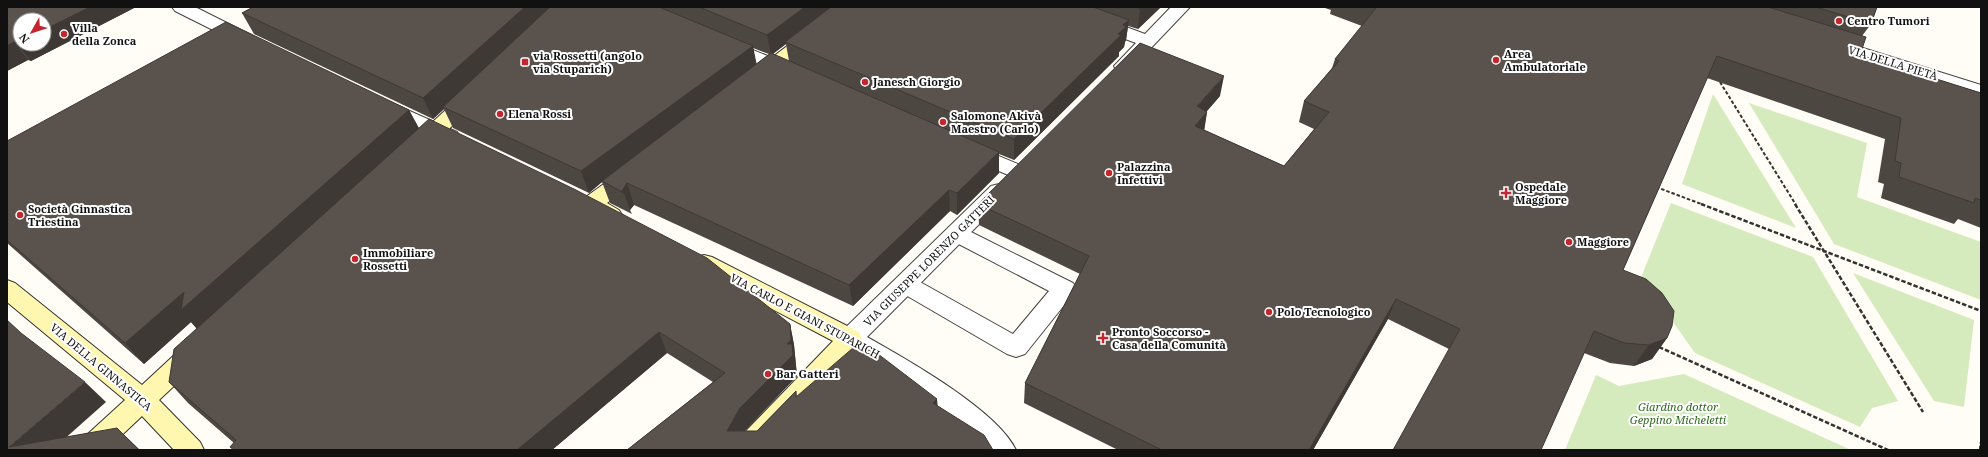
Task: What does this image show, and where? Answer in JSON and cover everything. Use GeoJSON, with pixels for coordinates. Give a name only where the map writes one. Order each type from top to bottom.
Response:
{"type":"FeatureCollection","features":[{"type":"Feature","properties":{"kind":"main road"},"geometry":{"type":"LineString","coordinates":[[742,89],[849,7]]}},
{"type":"Feature","properties":{"kind":"main road"},"geometry":{"type":"LineString","coordinates":[[407,157],[482,88]]}},
{"type":"Feature","properties":{"kind":"main road"},"geometry":{"type":"LineString","coordinates":[[633,226],[584,201],[641,166]]}},
{"type":"Feature","properties":{"kind":"main road","name":"VIA CARLO E GIANI STUPARICH"},"geometry":{"type":"LineString","coordinates":[[689,255],[850,339]]}},
{"type":"Feature","properties":{"kind":"main road","name":"VIA DELLA GINNASTICA"},"geometry":{"type":"LineString","coordinates":[[7,289],[142,400],[190,450]]}},
{"type":"Feature","properties":{"kind":"main road","name":"VIA GIUSEPPE LORENZO GATTERI"},"geometry":{"type":"LineString","coordinates":[[747,450],[756,438],[850,339]]}},
{"type":"Feature","properties":{"kind":"main road"},"geometry":{"type":"LineString","coordinates":[[88,450],[206,340]]}},
{"type":"Feature","properties":{"kind":"street"},"geometry":{"type":"LineString","coordinates":[[181,7],[261,46]]}},
{"type":"Feature","properties":{"kind":"street"},"geometry":{"type":"LineString","coordinates":[[1056,7],[1148,41]]}},
{"type":"Feature","properties":{"kind":"street"},"geometry":{"type":"LineString","coordinates":[[1110,79],[1181,7]]}},
{"type":"Feature","properties":{"kind":"street"},"geometry":{"type":"LineString","coordinates":[[212,44],[252,22]]}},
{"type":"Feature","properties":{"kind":"street","name":"VIA DELLA PIETÀ"},"geometry":{"type":"LineString","coordinates":[[1818,40],[1981,91]]}},
{"type":"Feature","properties":{"kind":"street"},"geometry":{"type":"LineString","coordinates":[[716,41],[803,78]]}},
{"type":"Feature","properties":{"kind":"street"},"geometry":{"type":"LineString","coordinates":[[375,101],[469,146]]}},
{"type":"Feature","properties":{"kind":"street","name":"VIA GIUSEPPE LORENZO GATTERI"},"geometry":{"type":"LineString","coordinates":[[850,339],[1024,166],[954,144]]}},
{"type":"Feature","properties":{"kind":"street"},"geometry":{"type":"LineString","coordinates":[[905,284],[1016,347],[1065,289],[957,233]]}},
{"type":"Feature","properties":{"kind":"street","name":"VIA CARLO E GIANI STUPARICH"},"geometry":{"type":"LineString","coordinates":[[850,339],[900,367],[950,401],[995,440],[1002,450]]}},
{"type":"Feature","properties":{"kind":"path"},"geometry":{"type":"LineString","coordinates":[[1720,82],[1923,412]]}},
{"type":"Feature","properties":{"kind":"path"},"geometry":{"type":"LineString","coordinates":[[1655,187],[1981,311]]}},
{"type":"Feature","properties":{"kind":"path"},"geometry":{"type":"LineString","coordinates":[[1658,347],[1888,450]]}},
{"type":"Feature","properties":{"kind":"path"},"geometry":{"type":"LineString","coordinates":[[1980,450],[1981,442]]}},
{"type":"Feature","properties":{"kind":"green space"},"geometry":{"type":"Polygon","coordinates":[[[1713,94],[1796,228],[1682,184],[1713,94]]]}},
{"type":"Feature","properties":{"kind":"green space"},"geometry":{"type":"Polygon","coordinates":[[[1749,103],[1867,143],[1857,197],[1981,242],[1981,300],[1834,244],[1749,103]]]}},
{"type":"Feature","properties":{"kind":"green space"},"geometry":{"type":"Polygon","coordinates":[[[1671,203],[1813,257],[1898,401],[1872,408],[1860,427],[1695,353],[1651,291],[1638,285],[1671,203]]]}},
{"type":"Feature","properties":{"kind":"green space"},"geometry":{"type":"Polygon","coordinates":[[[1853,273],[1974,320],[1964,407],[1934,401],[1853,273]]]}},
{"type":"Feature","properties":{"kind":"green space","name":"Giardino dottor Geppino Micheletti"},"geometry":{"type":"Polygon","coordinates":[[[1684,374],[1851,450],[1565,450],[1596,375],[1619,386],[1684,374]]]}},
{"type":"Feature","properties":{"kind":"building"},"geometry":{"type":"Polygon","coordinates":[[[7,7],[90,7],[52,26],[52,12],[12,12],[12,43],[7,46],[7,7]]]}},
{"type":"Feature","properties":{"kind":"building"},"geometry":{"type":"Polygon","coordinates":[[[253,7],[525,7],[423,98],[242,13],[253,7]]]}},
{"type":"Feature","properties":{"kind":"building"},"geometry":{"type":"Polygon","coordinates":[[[550,7],[659,7],[753,46],[581,171],[443,107],[550,7]]]}},
{"type":"Feature","properties":{"kind":"building"},"geometry":{"type":"Polygon","coordinates":[[[699,7],[805,7],[767,35],[699,7]]]}},
{"type":"Feature","properties":{"kind":"building"},"geometry":{"type":"Polygon","coordinates":[[[831,7],[1093,7],[1129,20],[1123,25],[1126,27],[1118,34],[1121,35],[1014,139],[785,42],[831,7]]]}},
{"type":"Feature","properties":{"kind":"building"},"geometry":{"type":"Polygon","coordinates":[[[1373,7],[1768,7],[1866,37],[1860,55],[1981,93],[1981,200],[1975,198],[1974,203],[1899,177],[1901,163],[1895,161],[1901,118],[1717,56],[1623,270],[1646,279],[1662,293],[1674,311],[1672,326],[1667,338],[1649,345],[1624,343],[1594,331],[1541,450],[1393,450],[1460,329],[1396,299],[1309,450],[1162,450],[1025,383],[1089,256],[978,204],[1140,43],[1224,76],[1197,106],[1207,112],[1195,126],[1284,166],[1329,112],[1304,101],[1339,61],[1335,59],[1376,8],[1373,7]]]}},
{"type":"Feature","properties":{"kind":"building"},"geometry":{"type":"Polygon","coordinates":[[[1816,7],[1877,7],[1871,24],[1816,7]]]}},
{"type":"Feature","properties":{"kind":"building"},"geometry":{"type":"Polygon","coordinates":[[[226,22],[409,110],[181,310],[184,292],[125,343],[7,240],[7,141],[226,22]]]}},
{"type":"Feature","properties":{"kind":"building"},"geometry":{"type":"Polygon","coordinates":[[[771,53],[999,152],[957,193],[949,190],[849,285],[627,183],[622,191],[624,193],[602,181],[771,53]]]}},
{"type":"Feature","properties":{"kind":"building"},"geometry":{"type":"Polygon","coordinates":[[[429,119],[574,189],[707,258],[790,324],[791,340],[787,344],[792,344],[793,355],[740,408],[727,431],[757,431],[796,391],[796,397],[861,341],[937,399],[933,403],[984,435],[993,450],[627,450],[725,373],[659,332],[517,450],[234,450],[230,447],[236,440],[169,382],[174,349],[429,119]]]}},
{"type":"Feature","properties":{"kind":"building"},"geometry":{"type":"Polygon","coordinates":[[[7,320],[21,333],[85,382],[9,447],[117,428],[139,450],[7,450],[7,320]]]}},
{"type":"Feature","properties":{"kind":"place","name":"Centro Tumori"},"geometry":{"type":"Point","coordinates":[1839,21]}},
{"type":"Feature","properties":{"kind":"place","name":"Villa della Zonca"},"geometry":{"type":"Point","coordinates":[64,34]}},
{"type":"Feature","properties":{"kind":"place","name":"Area Ambulatoriale"},"geometry":{"type":"Point","coordinates":[1496,60]}},
{"type":"Feature","properties":{"kind":"place","name":"via Rossetti (angolo via Stuparich)"},"geometry":{"type":"Point","coordinates":[525,62]}},
{"type":"Feature","properties":{"kind":"place","name":"Janesch Giorgio"},"geometry":{"type":"Point","coordinates":[865,82]}},
{"type":"Feature","properties":{"kind":"place","name":"Elena Rossi"},"geometry":{"type":"Point","coordinates":[500,114]}},
{"type":"Feature","properties":{"kind":"place","name":"Salomone Akivà Maestro (Carlo)"},"geometry":{"type":"Point","coordinates":[943,122]}},
{"type":"Feature","properties":{"kind":"place","name":"Palazzina Infettivi"},"geometry":{"type":"Point","coordinates":[1109,173]}},
{"type":"Feature","properties":{"kind":"place","name":"Ospedale Maggiore"},"geometry":{"type":"Point","coordinates":[1506,193]}},
{"type":"Feature","properties":{"kind":"place","name":"Società Ginnastica Triestina"},"geometry":{"type":"Point","coordinates":[20,215]}},
{"type":"Feature","properties":{"kind":"place","name":"Maggiore"},"geometry":{"type":"Point","coordinates":[1569,242]}},
{"type":"Feature","properties":{"kind":"place","name":"Immobiliare Rossetti"},"geometry":{"type":"Point","coordinates":[355,259]}},
{"type":"Feature","properties":{"kind":"place","name":"Polo Tecnologico"},"geometry":{"type":"Point","coordinates":[1269,312]}},
{"type":"Feature","properties":{"kind":"place","name":"Pronto Soccorso - Casa della Comunità"},"geometry":{"type":"Point","coordinates":[1103,338]}},
{"type":"Feature","properties":{"kind":"place","name":"Bar Gatteri"},"geometry":{"type":"Point","coordinates":[768,374]}}]}
